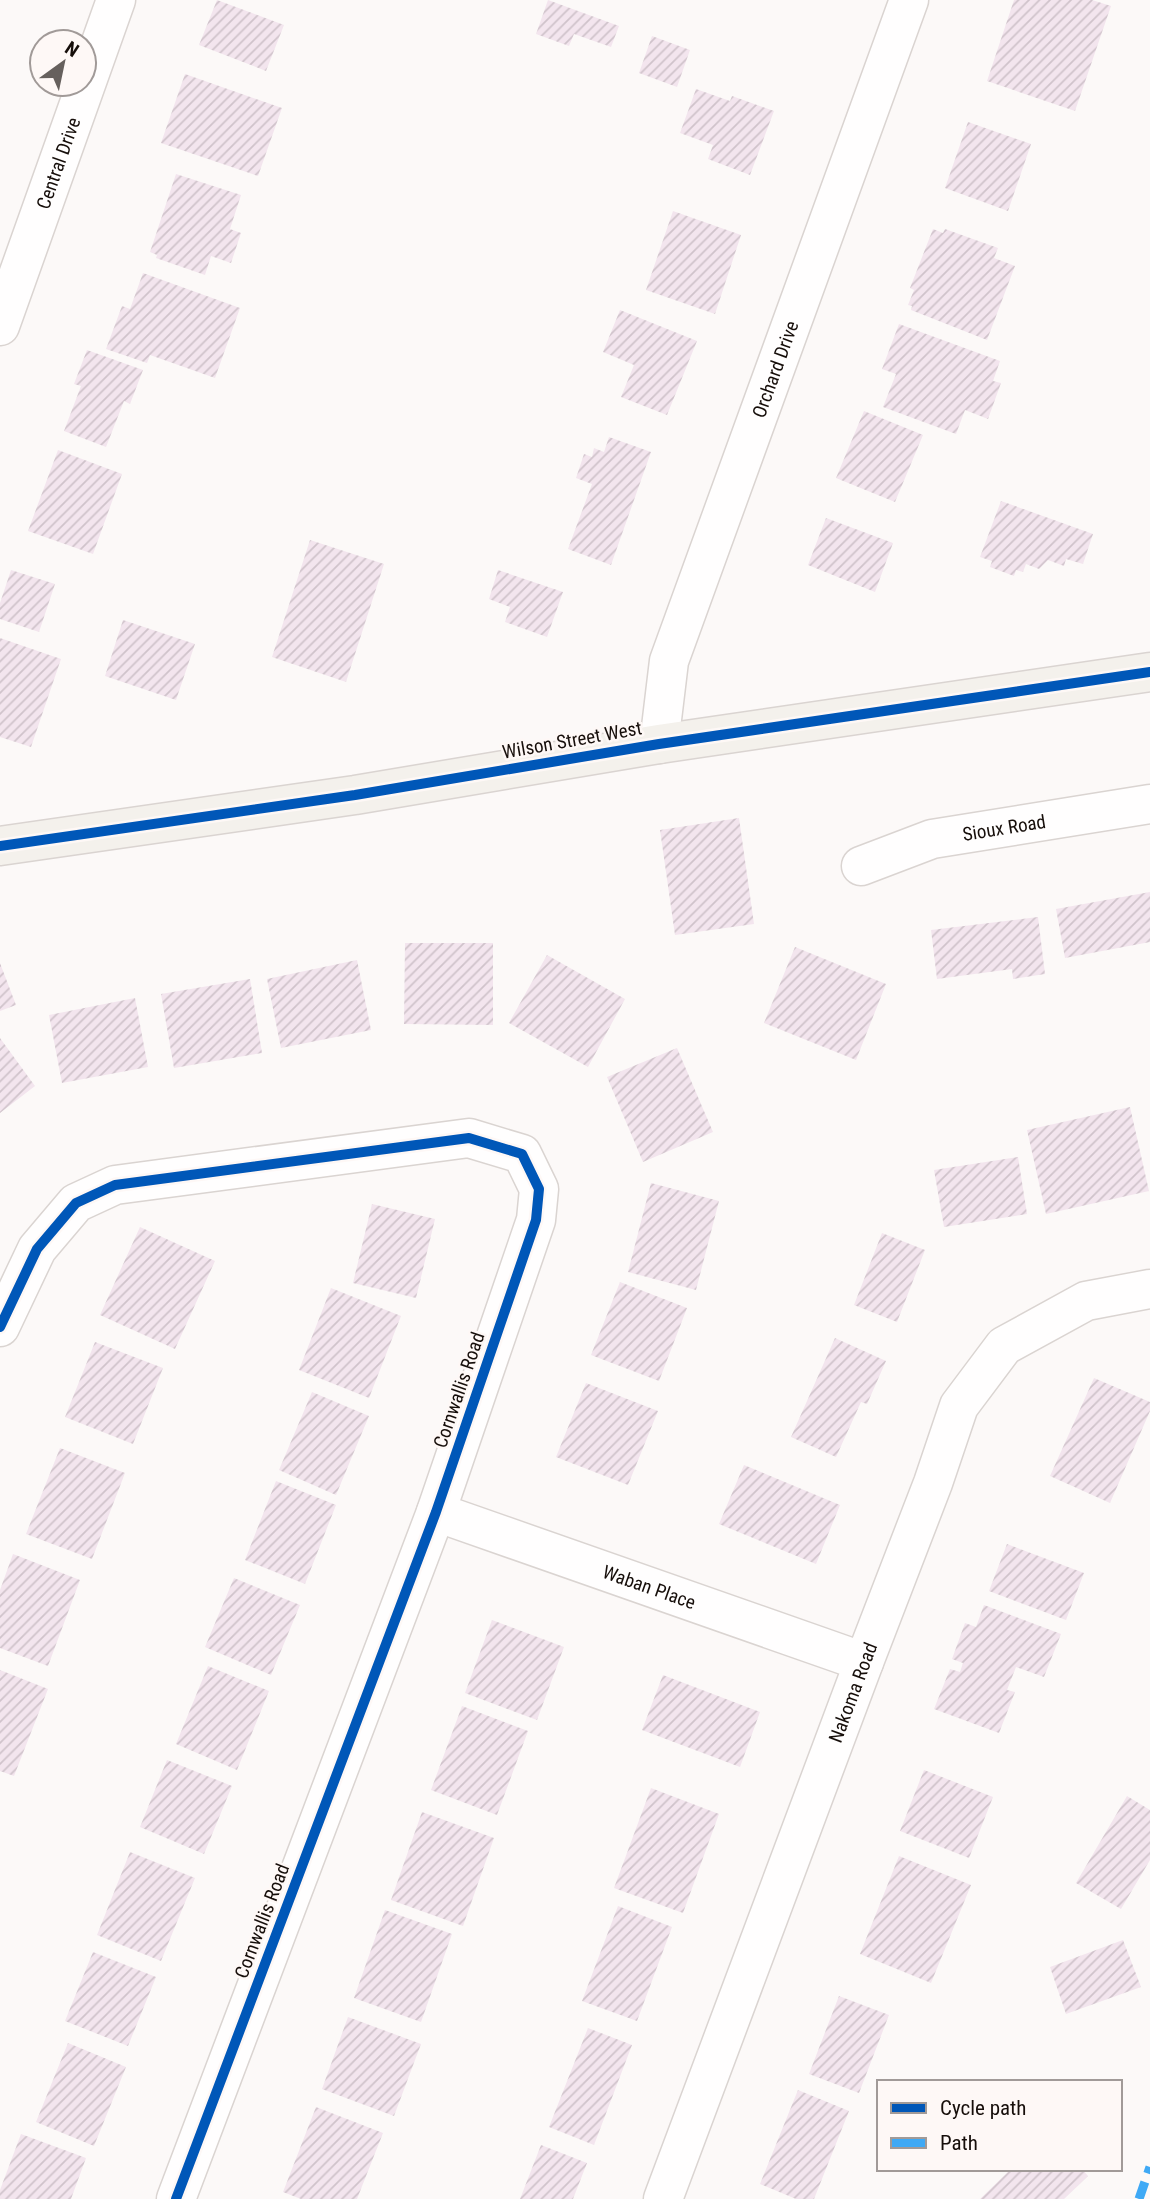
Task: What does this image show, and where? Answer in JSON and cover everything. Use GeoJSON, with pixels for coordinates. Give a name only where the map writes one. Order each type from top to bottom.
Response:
{"type":"FeatureCollection","features":[{"type":"Feature","properties":{"kind":"main road","name":"Wilson Street West"},"geometry":{"type":"LineString","coordinates":[[0,846],[355,794],[659,744],[1150,672]]}},
{"type":"Feature","properties":{"kind":"street","name":"Central Drive"},"geometry":{"type":"LineString","coordinates":[[0,326],[116,0]]}},
{"type":"Feature","properties":{"kind":"street","name":"Orchard Drive"},"geometry":{"type":"LineString","coordinates":[[659,744],[669,661],[909,0]]}},
{"type":"Feature","properties":{"kind":"street","name":"Sioux Road"},"geometry":{"type":"LineString","coordinates":[[861,866],[932,839],[1150,804]]}},
{"type":"Feature","properties":{"kind":"street","name":"Cornwallis Road"},"geometry":{"type":"LineString","coordinates":[[0,1326],[37,1249],[76,1203],[115,1185],[469,1138],[522,1154],[538,1189],[536,1220],[436,1512],[176,2199]]}},
{"type":"Feature","properties":{"kind":"street","name":"Nakoma Road"},"geometry":{"type":"LineString","coordinates":[[663,2199],[933,1483],[959,1406],[1004,1346],[1086,1301],[1150,1289]]}},
{"type":"Feature","properties":{"kind":"street","name":"Waban Place"},"geometry":{"type":"LineString","coordinates":[[436,1512],[864,1662]]}},
{"type":"Feature","properties":{"kind":"building"},"geometry":{"type":"Polygon","coordinates":[[[217,0],[284,25],[266,71],[199,45],[217,0]]]}},
{"type":"Feature","properties":{"kind":"building"},"geometry":{"type":"Polygon","coordinates":[[[548,0],[619,26],[611,47],[574,34],[569,46],[536,34],[548,0]]]}},
{"type":"Feature","properties":{"kind":"building"},"geometry":{"type":"Polygon","coordinates":[[[1014,0],[1092,0],[1111,6],[1075,111],[987,81],[1014,0]]]}},
{"type":"Feature","properties":{"kind":"building"},"geometry":{"type":"Polygon","coordinates":[[[652,36],[690,50],[677,87],[639,73],[652,36]]]}},
{"type":"Feature","properties":{"kind":"building"},"geometry":{"type":"Polygon","coordinates":[[[185,74],[282,108],[258,176],[161,143],[185,74]]]}},
{"type":"Feature","properties":{"kind":"building"},"geometry":{"type":"Polygon","coordinates":[[[696,89],[730,101],[732,96],[774,111],[750,175],[708,159],[713,145],[680,133],[696,89]]]}},
{"type":"Feature","properties":{"kind":"building"},"geometry":{"type":"Polygon","coordinates":[[[968,122],[1031,144],[1008,211],[945,188],[968,122]]]}},
{"type":"Feature","properties":{"kind":"building"},"geometry":{"type":"Polygon","coordinates":[[[176,174],[241,195],[230,229],[241,233],[231,263],[211,256],[205,275],[156,258],[157,255],[150,252],[176,174]]]}},
{"type":"Feature","properties":{"kind":"building"},"geometry":{"type":"Polygon","coordinates":[[[673,211],[741,235],[715,314],[646,290],[673,211]]]}},
{"type":"Feature","properties":{"kind":"building"},"geometry":{"type":"Polygon","coordinates":[[[933,229],[943,233],[945,229],[998,248],[994,258],[1015,266],[987,340],[911,310],[912,306],[908,305],[914,290],[910,288],[933,229]]]}},
{"type":"Feature","properties":{"kind":"building"},"geometry":{"type":"Polygon","coordinates":[[[143,273],[240,308],[215,378],[150,355],[147,363],[106,349],[122,306],[130,309],[143,273]]]}},
{"type":"Feature","properties":{"kind":"building"},"geometry":{"type":"Polygon","coordinates":[[[620,310],[697,341],[667,415],[621,397],[634,365],[603,352],[620,310]]]}},
{"type":"Feature","properties":{"kind":"building"},"geometry":{"type":"Polygon","coordinates":[[[899,324],[1000,361],[993,381],[1001,383],[988,419],[965,410],[956,434],[883,407],[896,374],[882,369],[899,324]]]}},
{"type":"Feature","properties":{"kind":"building"},"geometry":{"type":"Polygon","coordinates":[[[87,350],[143,370],[130,404],[124,401],[106,447],[64,431],[81,386],[74,384],[87,350]]]}},
{"type":"Feature","properties":{"kind":"building"},"geometry":{"type":"Polygon","coordinates":[[[864,411],[923,435],[895,502],[836,478],[864,411]]]}},
{"type":"Feature","properties":{"kind":"building"},"geometry":{"type":"Polygon","coordinates":[[[609,437],[651,452],[611,565],[568,549],[592,484],[576,478],[584,454],[592,457],[594,448],[604,452],[609,437]]]}},
{"type":"Feature","properties":{"kind":"building"},"geometry":{"type":"Polygon","coordinates":[[[58,450],[122,474],[93,554],[28,531],[58,450]]]}},
{"type":"Feature","properties":{"kind":"building"},"geometry":{"type":"Polygon","coordinates":[[[1001,501],[1093,534],[1083,564],[1066,559],[1064,566],[1048,560],[1039,569],[1026,564],[1023,572],[1016,570],[1014,576],[990,567],[992,561],[980,557],[1001,501]]]}},
{"type":"Feature","properties":{"kind":"building"},"geometry":{"type":"Polygon","coordinates":[[[826,518],[893,543],[875,592],[808,565],[826,518]]]}},
{"type":"Feature","properties":{"kind":"building"},"geometry":{"type":"Polygon","coordinates":[[[310,540],[384,564],[346,682],[272,657],[310,540]]]}},
{"type":"Feature","properties":{"kind":"building"},"geometry":{"type":"Polygon","coordinates":[[[11,570],[55,584],[39,632],[0,619],[0,603],[11,570]]]}},
{"type":"Feature","properties":{"kind":"building"},"geometry":{"type":"Polygon","coordinates":[[[498,570],[563,592],[547,637],[505,622],[510,607],[489,599],[498,570]]]}},
{"type":"Feature","properties":{"kind":"building"},"geometry":{"type":"Polygon","coordinates":[[[123,620],[195,644],[176,700],[105,676],[123,620]]]}},
{"type":"Feature","properties":{"kind":"building"},"geometry":{"type":"Polygon","coordinates":[[[0,638],[61,659],[31,747],[0,737],[0,638]]]}},
{"type":"Feature","properties":{"kind":"building"},"geometry":{"type":"Polygon","coordinates":[[[739,818],[754,924],[675,935],[660,830],[739,818]]]}},
{"type":"Feature","properties":{"kind":"building"},"geometry":{"type":"Polygon","coordinates":[[[1150,892],[1150,942],[1065,958],[1056,909],[1150,892]]]}},
{"type":"Feature","properties":{"kind":"building"},"geometry":{"type":"Polygon","coordinates":[[[1038,917],[1045,974],[1013,979],[1012,969],[937,979],[931,930],[1038,917]]]}},
{"type":"Feature","properties":{"kind":"building"},"geometry":{"type":"Polygon","coordinates":[[[405,943],[493,943],[493,1025],[404,1024],[405,943]]]}},
{"type":"Feature","properties":{"kind":"building"},"geometry":{"type":"Polygon","coordinates":[[[795,947],[886,984],[856,1060],[764,1023],[795,947]]]}},
{"type":"Feature","properties":{"kind":"building"},"geometry":{"type":"Polygon","coordinates":[[[547,955],[625,999],[588,1067],[509,1023],[547,955]]]}},
{"type":"Feature","properties":{"kind":"building"},"geometry":{"type":"Polygon","coordinates":[[[357,960],[371,1030],[281,1048],[267,979],[357,960]]]}},
{"type":"Feature","properties":{"kind":"building"},"geometry":{"type":"Polygon","coordinates":[[[0,963],[16,1005],[0,1011],[0,963]]]}},
{"type":"Feature","properties":{"kind":"building"},"geometry":{"type":"Polygon","coordinates":[[[250,979],[262,1053],[174,1068],[161,994],[250,979]]]}},
{"type":"Feature","properties":{"kind":"building"},"geometry":{"type":"Polygon","coordinates":[[[135,998],[148,1067],[62,1083],[49,1015],[135,998]]]}},
{"type":"Feature","properties":{"kind":"building"},"geometry":{"type":"Polygon","coordinates":[[[0,1038],[35,1086],[0,1113],[0,1038]]]}},
{"type":"Feature","properties":{"kind":"building"},"geometry":{"type":"Polygon","coordinates":[[[677,1048],[713,1132],[643,1162],[607,1077],[677,1048]]]}},
{"type":"Feature","properties":{"kind":"building"},"geometry":{"type":"Polygon","coordinates":[[[1130,1107],[1149,1191],[1046,1214],[1027,1130],[1130,1107]]]}},
{"type":"Feature","properties":{"kind":"building"},"geometry":{"type":"Polygon","coordinates":[[[1018,1157],[1027,1214],[944,1227],[934,1170],[1018,1157]]]}},
{"type":"Feature","properties":{"kind":"building"},"geometry":{"type":"Polygon","coordinates":[[[651,1183],[719,1201],[696,1290],[628,1272],[651,1183]]]}},
{"type":"Feature","properties":{"kind":"building"},"geometry":{"type":"Polygon","coordinates":[[[372,1204],[435,1219],[416,1298],[353,1283],[372,1204]]]}},
{"type":"Feature","properties":{"kind":"building"},"geometry":{"type":"Polygon","coordinates":[[[140,1227],[215,1261],[175,1349],[100,1315],[140,1227]]]}},
{"type":"Feature","properties":{"kind":"building"},"geometry":{"type":"Polygon","coordinates":[[[882,1233],[925,1250],[897,1322],[854,1305],[882,1233]]]}},
{"type":"Feature","properties":{"kind":"building"},"geometry":{"type":"Polygon","coordinates":[[[620,1282],[687,1308],[659,1381],[591,1355],[620,1282]]]}},
{"type":"Feature","properties":{"kind":"building"},"geometry":{"type":"Polygon","coordinates":[[[331,1288],[401,1316],[369,1398],[299,1370],[331,1288]]]}},
{"type":"Feature","properties":{"kind":"building"},"geometry":{"type":"Polygon","coordinates":[[[835,1338],[886,1361],[867,1404],[861,1402],[836,1457],[791,1437],[835,1338]]]}},
{"type":"Feature","properties":{"kind":"building"},"geometry":{"type":"Polygon","coordinates":[[[95,1342],[163,1368],[133,1444],[65,1417],[95,1342]]]}},
{"type":"Feature","properties":{"kind":"building"},"geometry":{"type":"Polygon","coordinates":[[[1094,1378],[1150,1402],[1150,1411],[1110,1503],[1050,1476],[1094,1378]]]}},
{"type":"Feature","properties":{"kind":"building"},"geometry":{"type":"Polygon","coordinates":[[[586,1383],[658,1411],[628,1485],[556,1457],[586,1383]]]}},
{"type":"Feature","properties":{"kind":"building"},"geometry":{"type":"Polygon","coordinates":[[[312,1392],[369,1416],[336,1495],[279,1470],[312,1392]]]}},
{"type":"Feature","properties":{"kind":"building"},"geometry":{"type":"Polygon","coordinates":[[[60,1448],[125,1473],[92,1559],[26,1534],[60,1448]]]}},
{"type":"Feature","properties":{"kind":"building"},"geometry":{"type":"Polygon","coordinates":[[[744,1465],[840,1505],[816,1564],[719,1524],[744,1465]]]}},
{"type":"Feature","properties":{"kind":"building"},"geometry":{"type":"Polygon","coordinates":[[[276,1481],[336,1505],[305,1584],[245,1560],[276,1481]]]}},
{"type":"Feature","properties":{"kind":"building"},"geometry":{"type":"Polygon","coordinates":[[[1007,1544],[1084,1573],[1066,1620],[989,1591],[1007,1544]]]}},
{"type":"Feature","properties":{"kind":"building"},"geometry":{"type":"Polygon","coordinates":[[[13,1554],[80,1580],[48,1666],[0,1648],[0,1590],[13,1554]]]}},
{"type":"Feature","properties":{"kind":"building"},"geometry":{"type":"Polygon","coordinates":[[[234,1578],[300,1605],[271,1675],[205,1647],[234,1578]]]}},
{"type":"Feature","properties":{"kind":"building"},"geometry":{"type":"Polygon","coordinates":[[[984,1605],[1061,1634],[1044,1677],[1016,1667],[1007,1690],[1015,1692],[999,1733],[934,1709],[950,1669],[960,1672],[963,1663],[952,1659],[965,1623],[976,1627],[984,1605]]]}},
{"type":"Feature","properties":{"kind":"building"},"geometry":{"type":"Polygon","coordinates":[[[492,1620],[564,1647],[537,1720],[465,1693],[492,1620]]]}},
{"type":"Feature","properties":{"kind":"building"},"geometry":{"type":"Polygon","coordinates":[[[208,1666],[269,1691],[237,1770],[176,1744],[208,1666]]]}},
{"type":"Feature","properties":{"kind":"building"},"geometry":{"type":"Polygon","coordinates":[[[0,1670],[48,1689],[14,1776],[0,1771],[0,1670]]]}},
{"type":"Feature","properties":{"kind":"building"},"geometry":{"type":"Polygon","coordinates":[[[663,1675],[760,1712],[740,1767],[642,1730],[663,1675]]]}},
{"type":"Feature","properties":{"kind":"building"},"geometry":{"type":"Polygon","coordinates":[[[462,1706],[528,1731],[497,1815],[431,1790],[462,1706]]]}},
{"type":"Feature","properties":{"kind":"building"},"geometry":{"type":"Polygon","coordinates":[[[167,1760],[232,1786],[204,1854],[140,1827],[167,1760]]]}},
{"type":"Feature","properties":{"kind":"building"},"geometry":{"type":"Polygon","coordinates":[[[924,1770],[993,1797],[969,1858],[900,1831],[924,1770]]]}},
{"type":"Feature","properties":{"kind":"building"},"geometry":{"type":"Polygon","coordinates":[[[651,1788],[719,1814],[683,1913],[614,1888],[651,1788]]]}},
{"type":"Feature","properties":{"kind":"building"},"geometry":{"type":"Polygon","coordinates":[[[1127,1796],[1150,1810],[1150,1860],[1121,1909],[1076,1883],[1127,1796]]]}},
{"type":"Feature","properties":{"kind":"building"},"geometry":{"type":"Polygon","coordinates":[[[422,1812],[494,1838],[463,1926],[391,1900],[422,1812]]]}},
{"type":"Feature","properties":{"kind":"building"},"geometry":{"type":"Polygon","coordinates":[[[130,1852],[195,1878],[161,1961],[97,1935],[130,1852]]]}},
{"type":"Feature","properties":{"kind":"building"},"geometry":{"type":"Polygon","coordinates":[[[899,1856],[971,1885],[931,1983],[860,1954],[899,1856]]]}},
{"type":"Feature","properties":{"kind":"building"},"geometry":{"type":"Polygon","coordinates":[[[618,1906],[672,1927],[637,2021],[582,2001],[618,1906]]]}},
{"type":"Feature","properties":{"kind":"building"},"geometry":{"type":"Polygon","coordinates":[[[385,1910],[452,1934],[421,2022],[354,1998],[385,1910]]]}},
{"type":"Feature","properties":{"kind":"building"},"geometry":{"type":"Polygon","coordinates":[[[1123,1940],[1141,1987],[1066,2014],[1050,1967],[1123,1940]]]}},
{"type":"Feature","properties":{"kind":"building"},"geometry":{"type":"Polygon","coordinates":[[[93,1952],[156,1977],[128,2046],[65,2021],[93,1952]]]}},
{"type":"Feature","properties":{"kind":"building"},"geometry":{"type":"Polygon","coordinates":[[[839,1996],[889,2015],[859,2093],[809,2074],[839,1996]]]}},
{"type":"Feature","properties":{"kind":"building"},"geometry":{"type":"Polygon","coordinates":[[[348,2017],[421,2044],[394,2116],[322,2089],[348,2017]]]}},
{"type":"Feature","properties":{"kind":"building"},"geometry":{"type":"Polygon","coordinates":[[[588,2028],[632,2045],[594,2145],[549,2127],[588,2028]]]}},
{"type":"Feature","properties":{"kind":"building"},"geometry":{"type":"Polygon","coordinates":[[[68,2043],[126,2067],[94,2146],[36,2122],[68,2043]]]}},
{"type":"Feature","properties":{"kind":"building"},"geometry":{"type":"Polygon","coordinates":[[[798,2090],[849,2111],[814,2199],[796,2199],[760,2184],[798,2090]]]}},
{"type":"Feature","properties":{"kind":"building"},"geometry":{"type":"Polygon","coordinates":[[[316,2107],[383,2133],[357,2199],[301,2199],[283,2192],[316,2107]]]}},
{"type":"Feature","properties":{"kind":"building"},"geometry":{"type":"Polygon","coordinates":[[[21,2134],[86,2158],[71,2199],[0,2199],[0,2190],[21,2134]]]}},
{"type":"Feature","properties":{"kind":"building"},"geometry":{"type":"Polygon","coordinates":[[[541,2145],[587,2163],[573,2199],[520,2199],[541,2145]]]}},
{"type":"Feature","properties":{"kind":"building"},"geometry":{"type":"Polygon","coordinates":[[[1009,2171],[1084,2171],[1088,2176],[1064,2199],[980,2199],[1009,2171]]]}},
{"type":"Feature","properties":{"kind":"marked path"},"geometry":{"type":"LineString","coordinates":[[1139,2199],[1150,2167]]}},
{"type":"Feature","properties":{"kind":"cycle path"},"geometry":{"type":"LineString","coordinates":[[0,846],[355,795],[659,744],[1150,672]]}},
{"type":"Feature","properties":{"kind":"cycle path"},"geometry":{"type":"LineString","coordinates":[[0,1327],[37,1249],[76,1203],[115,1185],[469,1138],[522,1154],[539,1189],[536,1220],[436,1512],[176,2199]]}}]}
